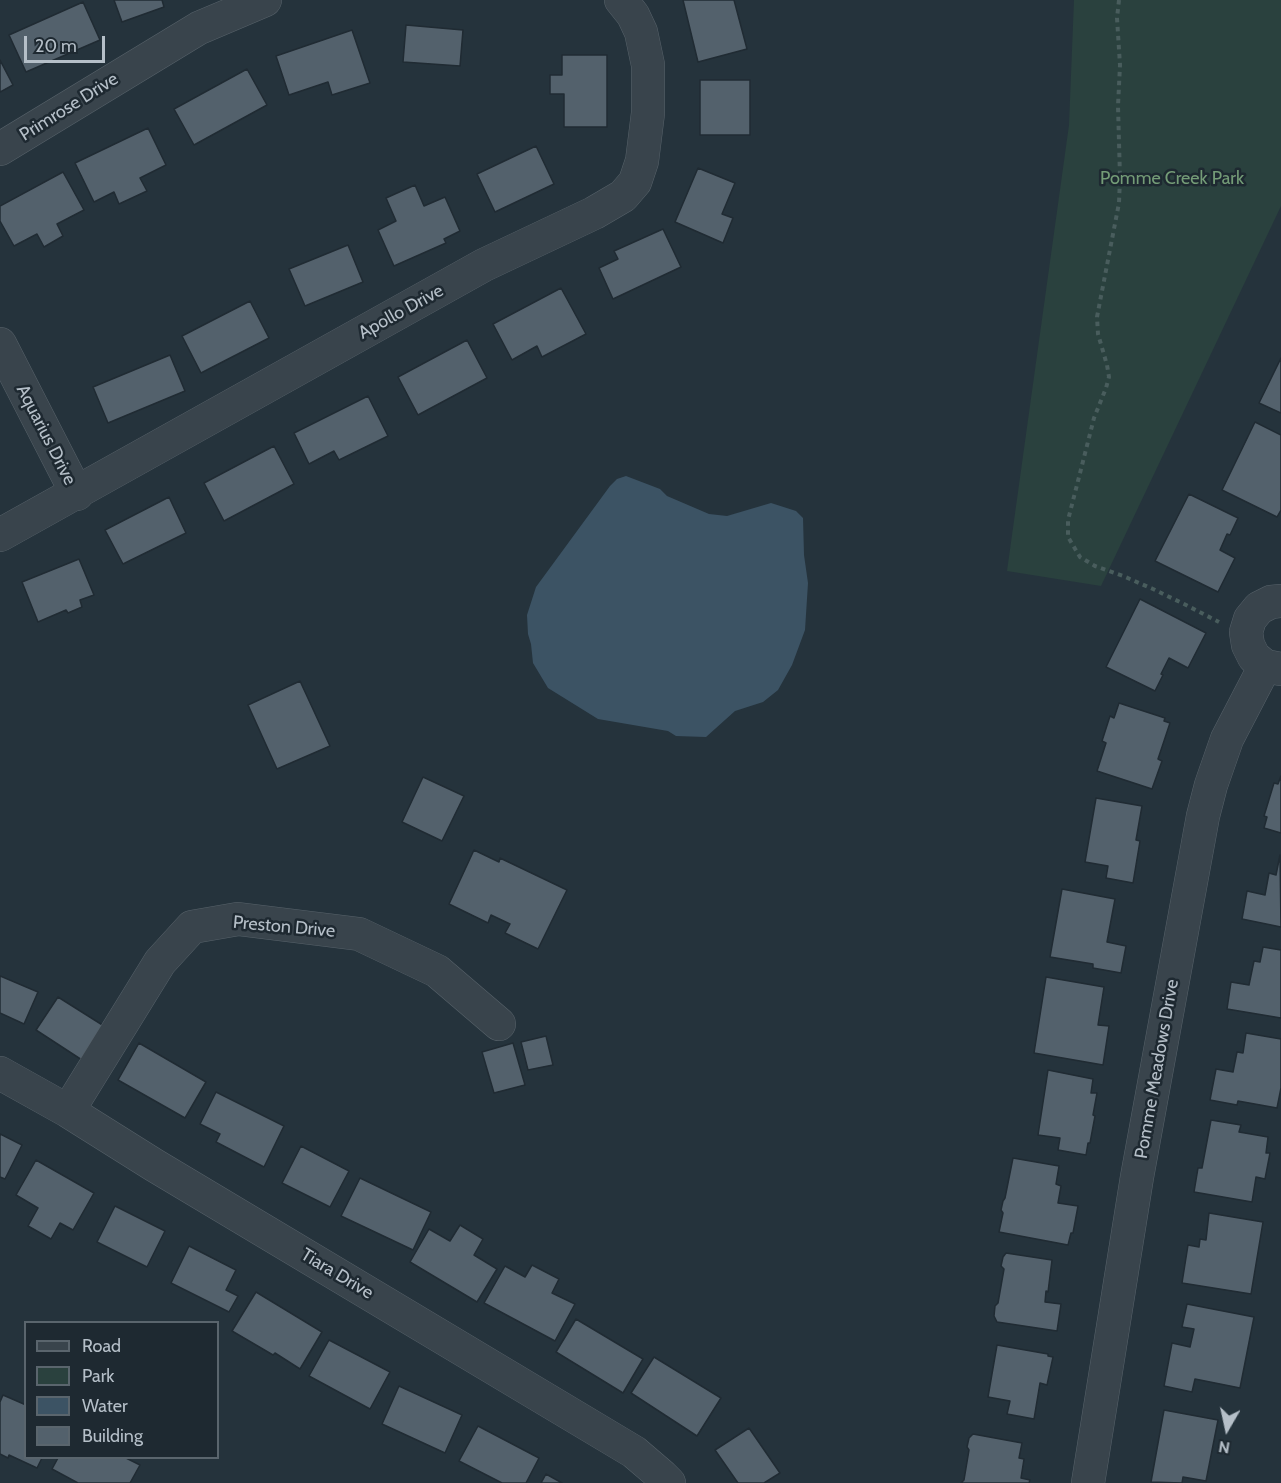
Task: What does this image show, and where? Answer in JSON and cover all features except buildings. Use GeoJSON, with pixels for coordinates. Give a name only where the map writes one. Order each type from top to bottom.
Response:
{"type":"FeatureCollection","features":[{"type":"Feature","properties":{"kind":"street","name":"Primrose Drive"},"geometry":{"type":"LineString","coordinates":[[0,149],[199,28],[265,0]]}},
{"type":"Feature","properties":{"kind":"street","name":"Apollo Drive"},"geometry":{"type":"LineString","coordinates":[[0,536],[484,266],[594,213],[623,196],[634,182],[642,161],[648,113],[648,64],[641,32],[633,15],[621,0]]}},
{"type":"Feature","properties":{"kind":"street","name":"Aquarius Drive"},"geometry":{"type":"LineString","coordinates":[[0,344],[77,494]]}},
{"type":"Feature","properties":{"kind":"street","name":"Pomme Meadows Drive"},"geometry":{"type":"LineString","coordinates":[[1088,1483],[1137,1177],[1205,808],[1227,739],[1273,668],[1254,657],[1248,645],[1246,632],[1250,618],[1259,608],[1271,602],[1281,601]]}},
{"type":"Feature","properties":{"kind":"street","name":"Preston Drive"},"geometry":{"type":"LineString","coordinates":[[68,1111],[160,962],[192,927],[238,919],[359,934],[436,971],[499,1024]]}},
{"type":"Feature","properties":{"kind":"street","name":"Tiara Drive"},"geometry":{"type":"LineString","coordinates":[[0,1073],[68,1111],[154,1165],[634,1452],[669,1483]]}},
{"type":"Feature","properties":{"kind":"path"},"geometry":{"type":"LineString","coordinates":[[1119,0],[1117,18],[1120,58],[1119,203],[1097,317],[1098,334],[1108,377],[1077,481],[1068,520],[1068,537],[1080,557],[1095,566],[1163,594],[1226,626]]}},
{"type":"Feature","properties":{"kind":"green space","name":"Pomme Creek Park"},"geometry":{"type":"Polygon","coordinates":[[[1074,0],[1281,0],[1281,206],[1101,586],[1007,571],[1069,125],[1074,0]]]}},
{"type":"Feature","properties":{"kind":"water"},"geometry":{"type":"Polygon","coordinates":[[[626,476],[660,489],[667,496],[709,514],[727,516],[771,503],[796,511],[803,518],[804,555],[808,583],[805,630],[792,665],[778,690],[763,702],[735,711],[706,737],[676,736],[668,731],[598,719],[548,688],[533,663],[527,615],[536,587],[610,486],[617,479],[626,476]]]}}]}
